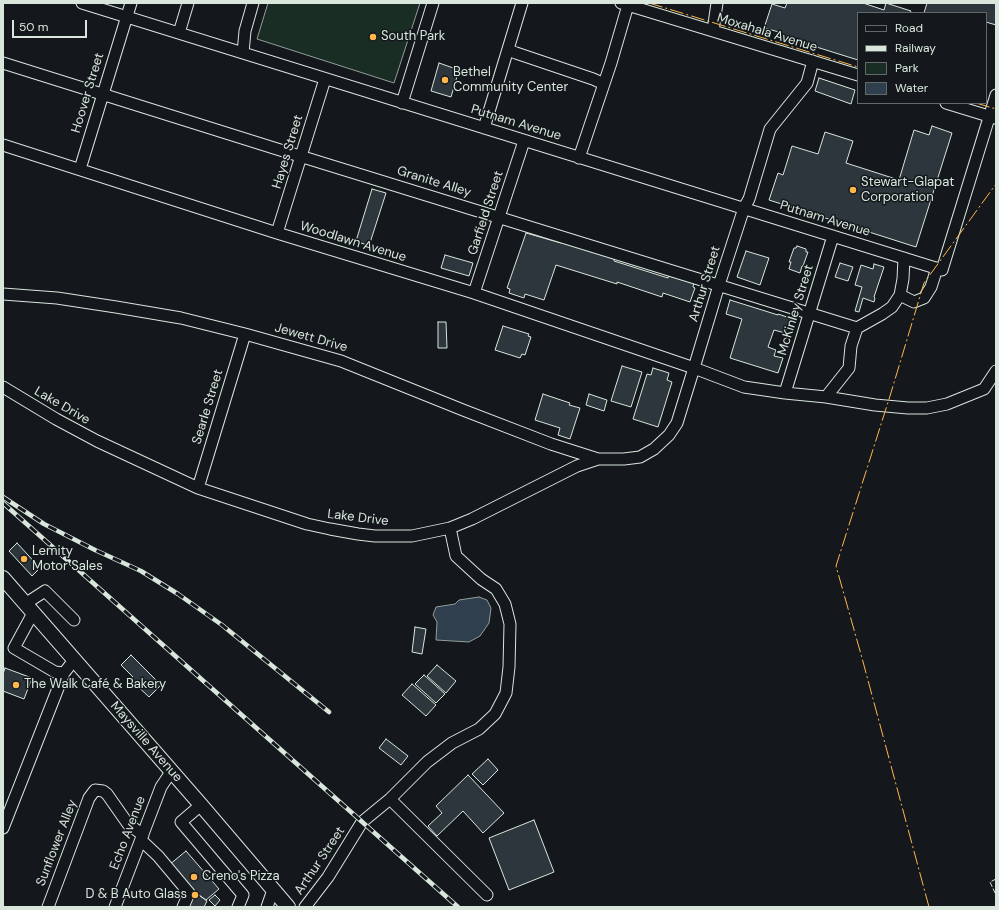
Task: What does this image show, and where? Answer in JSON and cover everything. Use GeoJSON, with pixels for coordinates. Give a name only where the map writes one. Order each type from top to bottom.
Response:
{"type":"FeatureCollection","features":[{"type":"Feature","properties":{"kind":"main road","name":"Maysville Avenue"},"geometry":{"type":"LineString","coordinates":[[3,578],[288,907]]}},
{"type":"Feature","properties":{"kind":"street","name":"Putnam Avenue"},"geometry":{"type":"LineString","coordinates":[[82,3],[939,269]]}},
{"type":"Feature","properties":{"kind":"street","name":"Hoover Street"},"geometry":{"type":"LineString","coordinates":[[80,169],[131,3]]}},
{"type":"Feature","properties":{"kind":"street"},"geometry":{"type":"LineString","coordinates":[[179,33],[188,3]]}},
{"type":"Feature","properties":{"kind":"street"},"geometry":{"type":"LineString","coordinates":[[243,53],[245,31],[253,3]]}},
{"type":"Feature","properties":{"kind":"street"},"geometry":{"type":"LineString","coordinates":[[402,103],[432,3]]}},
{"type":"Feature","properties":{"kind":"street"},"geometry":{"type":"LineString","coordinates":[[484,128],[522,3]]}},
{"type":"Feature","properties":{"kind":"street"},"geometry":{"type":"LineString","coordinates":[[713,31],[717,3]]}},
{"type":"Feature","properties":{"kind":"street"},"geometry":{"type":"LineString","coordinates":[[579,158],[611,64],[625,4]]}},
{"type":"Feature","properties":{"kind":"street","name":"Moxahala Avenue"},"geometry":{"type":"LineString","coordinates":[[625,4],[857,75]]}},
{"type":"Feature","properties":{"kind":"street"},"geometry":{"type":"LineString","coordinates":[[508,50],[604,84]]}},
{"type":"Feature","properties":{"kind":"street","name":"Arthur Street"},"geometry":{"type":"LineString","coordinates":[[694,368],[719,285],[744,208],[749,199],[770,129],[807,83],[813,61]]}},
{"type":"Feature","properties":{"kind":"street","name":"Granite Alley"},"geometry":{"type":"LineString","coordinates":[[3,63],[857,328]]}},
{"type":"Feature","properties":{"kind":"street","name":"Hayes Street"},"geometry":{"type":"LineString","coordinates":[[277,233],[325,79]]}},
{"type":"Feature","properties":{"kind":"street"},"geometry":{"type":"LineString","coordinates":[[900,295],[914,302],[924,298],[931,287],[939,269],[993,118],[996,96]]}},
{"type":"Feature","properties":{"kind":"street"},"geometry":{"type":"LineString","coordinates":[[949,104],[993,118]]}},
{"type":"Feature","properties":{"kind":"street","name":"Garfield Street"},"geometry":{"type":"LineString","coordinates":[[474,294],[524,141]]}},
{"type":"Feature","properties":{"kind":"street","name":"Woodlawn Avenue"},"geometry":{"type":"LineString","coordinates":[[3,146],[474,294],[694,368],[744,387],[785,393],[826,396],[874,405],[927,408],[947,404],[984,389],[996,371]]}},
{"type":"Feature","properties":{"kind":"street","name":"McKinley Street"},"geometry":{"type":"LineString","coordinates":[[785,393],[833,236]]}},
{"type":"Feature","properties":{"kind":"street"},"geometry":{"type":"LineString","coordinates":[[826,396],[849,368],[851,346],[857,328],[892,307],[900,295],[903,279],[904,258]]}},
{"type":"Feature","properties":{"kind":"street","name":"Jewett Drive"},"geometry":{"type":"LineString","coordinates":[[3,294],[57,298],[116,306],[181,318],[245,334],[341,361],[544,442],[598,459]]}},
{"type":"Feature","properties":{"kind":"street","name":"Searle Street"},"geometry":{"type":"LineString","coordinates":[[198,488],[245,334]]}},
{"type":"Feature","properties":{"kind":"street","name":"Lake Drive"},"geometry":{"type":"LineString","coordinates":[[3,388],[97,441],[198,488],[307,524],[330,530],[375,536],[412,536],[450,528],[472,519],[577,466],[598,459],[624,459],[640,457],[654,449],[669,436],[677,423],[694,368]]}},
{"type":"Feature","properties":{"kind":"street","name":"Arthur Street"},"geometry":{"type":"LineString","coordinates":[[305,907],[328,877],[362,822],[390,799],[427,762],[452,743],[479,729],[495,714],[506,693],[509,667],[510,624],[505,604],[496,589],[481,579],[456,556],[450,528]]}},
{"type":"Feature","properties":{"kind":"street"},"geometry":{"type":"LineString","coordinates":[[64,674],[55,672],[14,648],[29,608],[45,591],[74,620]]}},
{"type":"Feature","properties":{"kind":"street"},"geometry":{"type":"LineString","coordinates":[[3,828],[64,674],[74,660]]}},
{"type":"Feature","properties":{"kind":"street","name":"Echo Avenue"},"geometry":{"type":"LineString","coordinates":[[115,907],[162,786],[171,772]]}},
{"type":"Feature","properties":{"kind":"street","name":"Sunflower Alley"},"geometry":{"type":"LineString","coordinates":[[48,907],[89,798],[96,790],[103,791],[107,794],[128,824],[142,837]]}},
{"type":"Feature","properties":{"kind":"street"},"geometry":{"type":"LineString","coordinates":[[390,799],[487,895]]}},
{"type":"Feature","properties":{"kind":"street"},"geometry":{"type":"LineString","coordinates":[[200,805],[181,822],[243,895],[238,907]]}},
{"type":"Feature","properties":{"kind":"street"},"geometry":{"type":"LineString","coordinates":[[142,837],[189,893],[184,907]]}},
{"type":"Feature","properties":{"kind":"street"},"geometry":{"type":"LineString","coordinates":[[267,907],[273,890]]}},
{"type":"Feature","properties":{"kind":"green space"},"geometry":{"type":"Polygon","coordinates":[[[268,3],[420,3],[394,83],[257,39],[268,3]]]}},
{"type":"Feature","properties":{"kind":"water"},"geometry":{"type":"Polygon","coordinates":[[[479,597],[487,600],[491,608],[489,623],[480,636],[469,642],[436,640],[437,622],[433,615],[436,607],[455,604],[459,600],[479,597]]]}},
{"type":"Feature","properties":{"kind":"building"},"geometry":{"type":"Polygon","coordinates":[[[787,3],[863,3],[884,10],[886,3],[911,11],[857,12],[857,60],[778,35],[779,32],[764,28],[772,4],[785,8],[787,3]]]}},
{"type":"Feature","properties":{"kind":"building"},"geometry":{"type":"Polygon","coordinates":[[[927,3],[996,3],[996,25],[987,22],[987,12],[924,12],[927,3]]]}},
{"type":"Feature","properties":{"kind":"building","name":"Bethel Community Center"},"geometry":{"type":"Polygon","coordinates":[[[439,63],[459,70],[451,97],[431,91],[439,63]]]}},
{"type":"Feature","properties":{"kind":"building"},"geometry":{"type":"Polygon","coordinates":[[[819,78],[855,90],[851,104],[815,91],[819,78]]]}},
{"type":"Feature","properties":{"kind":"building","name":"Stewart-Glapat Corporation"},"geometry":{"type":"Polygon","coordinates":[[[932,126],[952,133],[916,247],[769,200],[778,173],[783,175],[792,146],[818,154],[825,132],[853,141],[846,163],[899,180],[914,130],[929,135],[932,126]]]}},
{"type":"Feature","properties":{"kind":"building"},"geometry":{"type":"Polygon","coordinates":[[[372,189],[386,193],[369,246],[356,241],[372,189]]]}},
{"type":"Feature","properties":{"kind":"building"},"geometry":{"type":"Polygon","coordinates":[[[526,233],[561,243],[562,239],[615,256],[614,261],[668,278],[669,274],[694,282],[693,287],[695,288],[690,302],[663,293],[662,297],[617,282],[617,284],[556,265],[544,300],[525,294],[524,298],[509,293],[510,289],[507,288],[526,233]]]}},
{"type":"Feature","properties":{"kind":"building"},"geometry":{"type":"Polygon","coordinates":[[[797,246],[806,249],[806,252],[808,252],[800,273],[789,269],[791,262],[789,262],[794,248],[797,246]]]}},
{"type":"Feature","properties":{"kind":"building"},"geometry":{"type":"Polygon","coordinates":[[[746,251],[769,258],[760,285],[737,277],[746,251]]]}},
{"type":"Feature","properties":{"kind":"building"},"geometry":{"type":"Polygon","coordinates":[[[445,255],[473,263],[469,276],[441,268],[445,255]]]}},
{"type":"Feature","properties":{"kind":"building"},"geometry":{"type":"Polygon","coordinates":[[[840,263],[853,267],[848,281],[835,277],[840,263]]]}},
{"type":"Feature","properties":{"kind":"building"},"geometry":{"type":"Polygon","coordinates":[[[874,264],[884,267],[874,297],[874,302],[863,298],[859,312],[855,311],[862,287],[855,285],[861,265],[873,269],[874,264]]]}},
{"type":"Feature","properties":{"kind":"building"},"geometry":{"type":"Polygon","coordinates":[[[730,300],[790,318],[785,333],[774,330],[768,347],[776,350],[774,356],[783,358],[778,373],[730,358],[742,319],[726,314],[730,300]]]}},
{"type":"Feature","properties":{"kind":"building"},"geometry":{"type":"Polygon","coordinates":[[[438,322],[446,322],[447,348],[438,348],[438,322]]]}},
{"type":"Feature","properties":{"kind":"building"},"geometry":{"type":"Polygon","coordinates":[[[503,326],[529,334],[528,336],[531,337],[525,355],[522,354],[520,358],[495,350],[503,326]]]}},
{"type":"Feature","properties":{"kind":"building"},"geometry":{"type":"Polygon","coordinates":[[[622,366],[642,372],[631,407],[611,401],[622,366]]]}},
{"type":"Feature","properties":{"kind":"building"},"geometry":{"type":"Polygon","coordinates":[[[653,368],[669,373],[667,380],[672,382],[658,427],[633,419],[647,374],[651,375],[653,368]]]}},
{"type":"Feature","properties":{"kind":"building"},"geometry":{"type":"Polygon","coordinates":[[[543,394],[580,408],[570,439],[558,435],[560,428],[535,420],[543,394]]]}},
{"type":"Feature","properties":{"kind":"building"},"geometry":{"type":"Polygon","coordinates":[[[589,394],[607,400],[604,411],[586,405],[589,394]]]}},
{"type":"Feature","properties":{"kind":"building","name":"Lemity Motor Sales"},"geometry":{"type":"Polygon","coordinates":[[[17,543],[40,568],[32,576],[9,551],[17,543]]]}},
{"type":"Feature","properties":{"kind":"building"},"geometry":{"type":"Polygon","coordinates":[[[415,627],[426,629],[422,654],[412,652],[415,627]]]}},
{"type":"Feature","properties":{"kind":"building"},"geometry":{"type":"Polygon","coordinates":[[[131,655],[161,685],[149,697],[130,679],[133,677],[121,665],[131,655]]]}},
{"type":"Feature","properties":{"kind":"building"},"geometry":{"type":"Polygon","coordinates":[[[437,665],[456,681],[446,693],[427,676],[437,665]]]}},
{"type":"Feature","properties":{"kind":"building","name":"The Walk Café & Bakery"},"geometry":{"type":"Polygon","coordinates":[[[5,668],[32,678],[24,699],[3,691],[3,674],[5,668]]]}},
{"type":"Feature","properties":{"kind":"building"},"geometry":{"type":"Polygon","coordinates":[[[424,675],[445,694],[436,703],[415,684],[424,675]]]}},
{"type":"Feature","properties":{"kind":"building"},"geometry":{"type":"Polygon","coordinates":[[[412,684],[436,705],[426,716],[402,695],[412,684]]]}},
{"type":"Feature","properties":{"kind":"building"},"geometry":{"type":"Polygon","coordinates":[[[386,739],[408,756],[401,765],[379,748],[386,739]]]}},
{"type":"Feature","properties":{"kind":"building"},"geometry":{"type":"Polygon","coordinates":[[[488,759],[498,770],[483,785],[472,774],[488,759]]]}},
{"type":"Feature","properties":{"kind":"building"},"geometry":{"type":"Polygon","coordinates":[[[468,775],[504,813],[483,833],[463,811],[437,836],[428,826],[442,813],[436,806],[468,775]]]}},
{"type":"Feature","properties":{"kind":"building"},"geometry":{"type":"Polygon","coordinates":[[[534,820],[554,872],[509,890],[489,838],[534,820]]]}},
{"type":"Feature","properties":{"kind":"building","name":"Creno's Pizza"},"geometry":{"type":"Polygon","coordinates":[[[186,851],[219,889],[206,900],[192,890],[169,865],[186,851]]]}},
{"type":"Feature","properties":{"kind":"building","name":"D & B Auto Glass"},"geometry":{"type":"Polygon","coordinates":[[[192,890],[207,901],[204,907],[186,907],[192,890]]]}},
{"type":"Feature","properties":{"kind":"building"},"geometry":{"type":"Polygon","coordinates":[[[215,895],[220,900],[215,906],[209,900],[215,895]]]}},
{"type":"Feature","properties":{"kind":"railway"},"geometry":{"type":"LineString","coordinates":[[3,497],[44,524],[141,571],[178,594],[222,625],[329,712]]}},
{"type":"Feature","properties":{"kind":"railway"},"geometry":{"type":"LineString","coordinates":[[3,503],[458,907]]}},
{"type":"Feature","properties":{"kind":"fence"},"geometry":{"type":"LineString","coordinates":[[996,879],[990,882],[996,895]]}},
{"type":"Feature","properties":{"kind":"power"},"geometry":{"type":"LineString","coordinates":[[649,3],[857,67]]}},
{"type":"Feature","properties":{"kind":"power"},"geometry":{"type":"LineString","coordinates":[[979,104],[996,109]]}},
{"type":"Feature","properties":{"kind":"power"},"geometry":{"type":"LineString","coordinates":[[929,907],[836,566],[924,283],[996,184]]}},
{"type":"Feature","properties":{"kind":"place","name":"South Park"},"geometry":{"type":"Point","coordinates":[373,37]}},
{"type":"Feature","properties":{"kind":"place","name":"Bethel Community Center"},"geometry":{"type":"Point","coordinates":[445,80]}},
{"type":"Feature","properties":{"kind":"place","name":"Stewart-Glapat Corporation"},"geometry":{"type":"Point","coordinates":[853,190]}},
{"type":"Feature","properties":{"kind":"place","name":"Lemity Motor Sales"},"geometry":{"type":"Point","coordinates":[24,559]}},
{"type":"Feature","properties":{"kind":"place","name":"The Walk Café & Bakery"},"geometry":{"type":"Point","coordinates":[16,685]}},
{"type":"Feature","properties":{"kind":"place","name":"Creno's Pizza"},"geometry":{"type":"Point","coordinates":[194,877]}},
{"type":"Feature","properties":{"kind":"place","name":"D & B Auto Glass"},"geometry":{"type":"Point","coordinates":[195,895]}}]}
